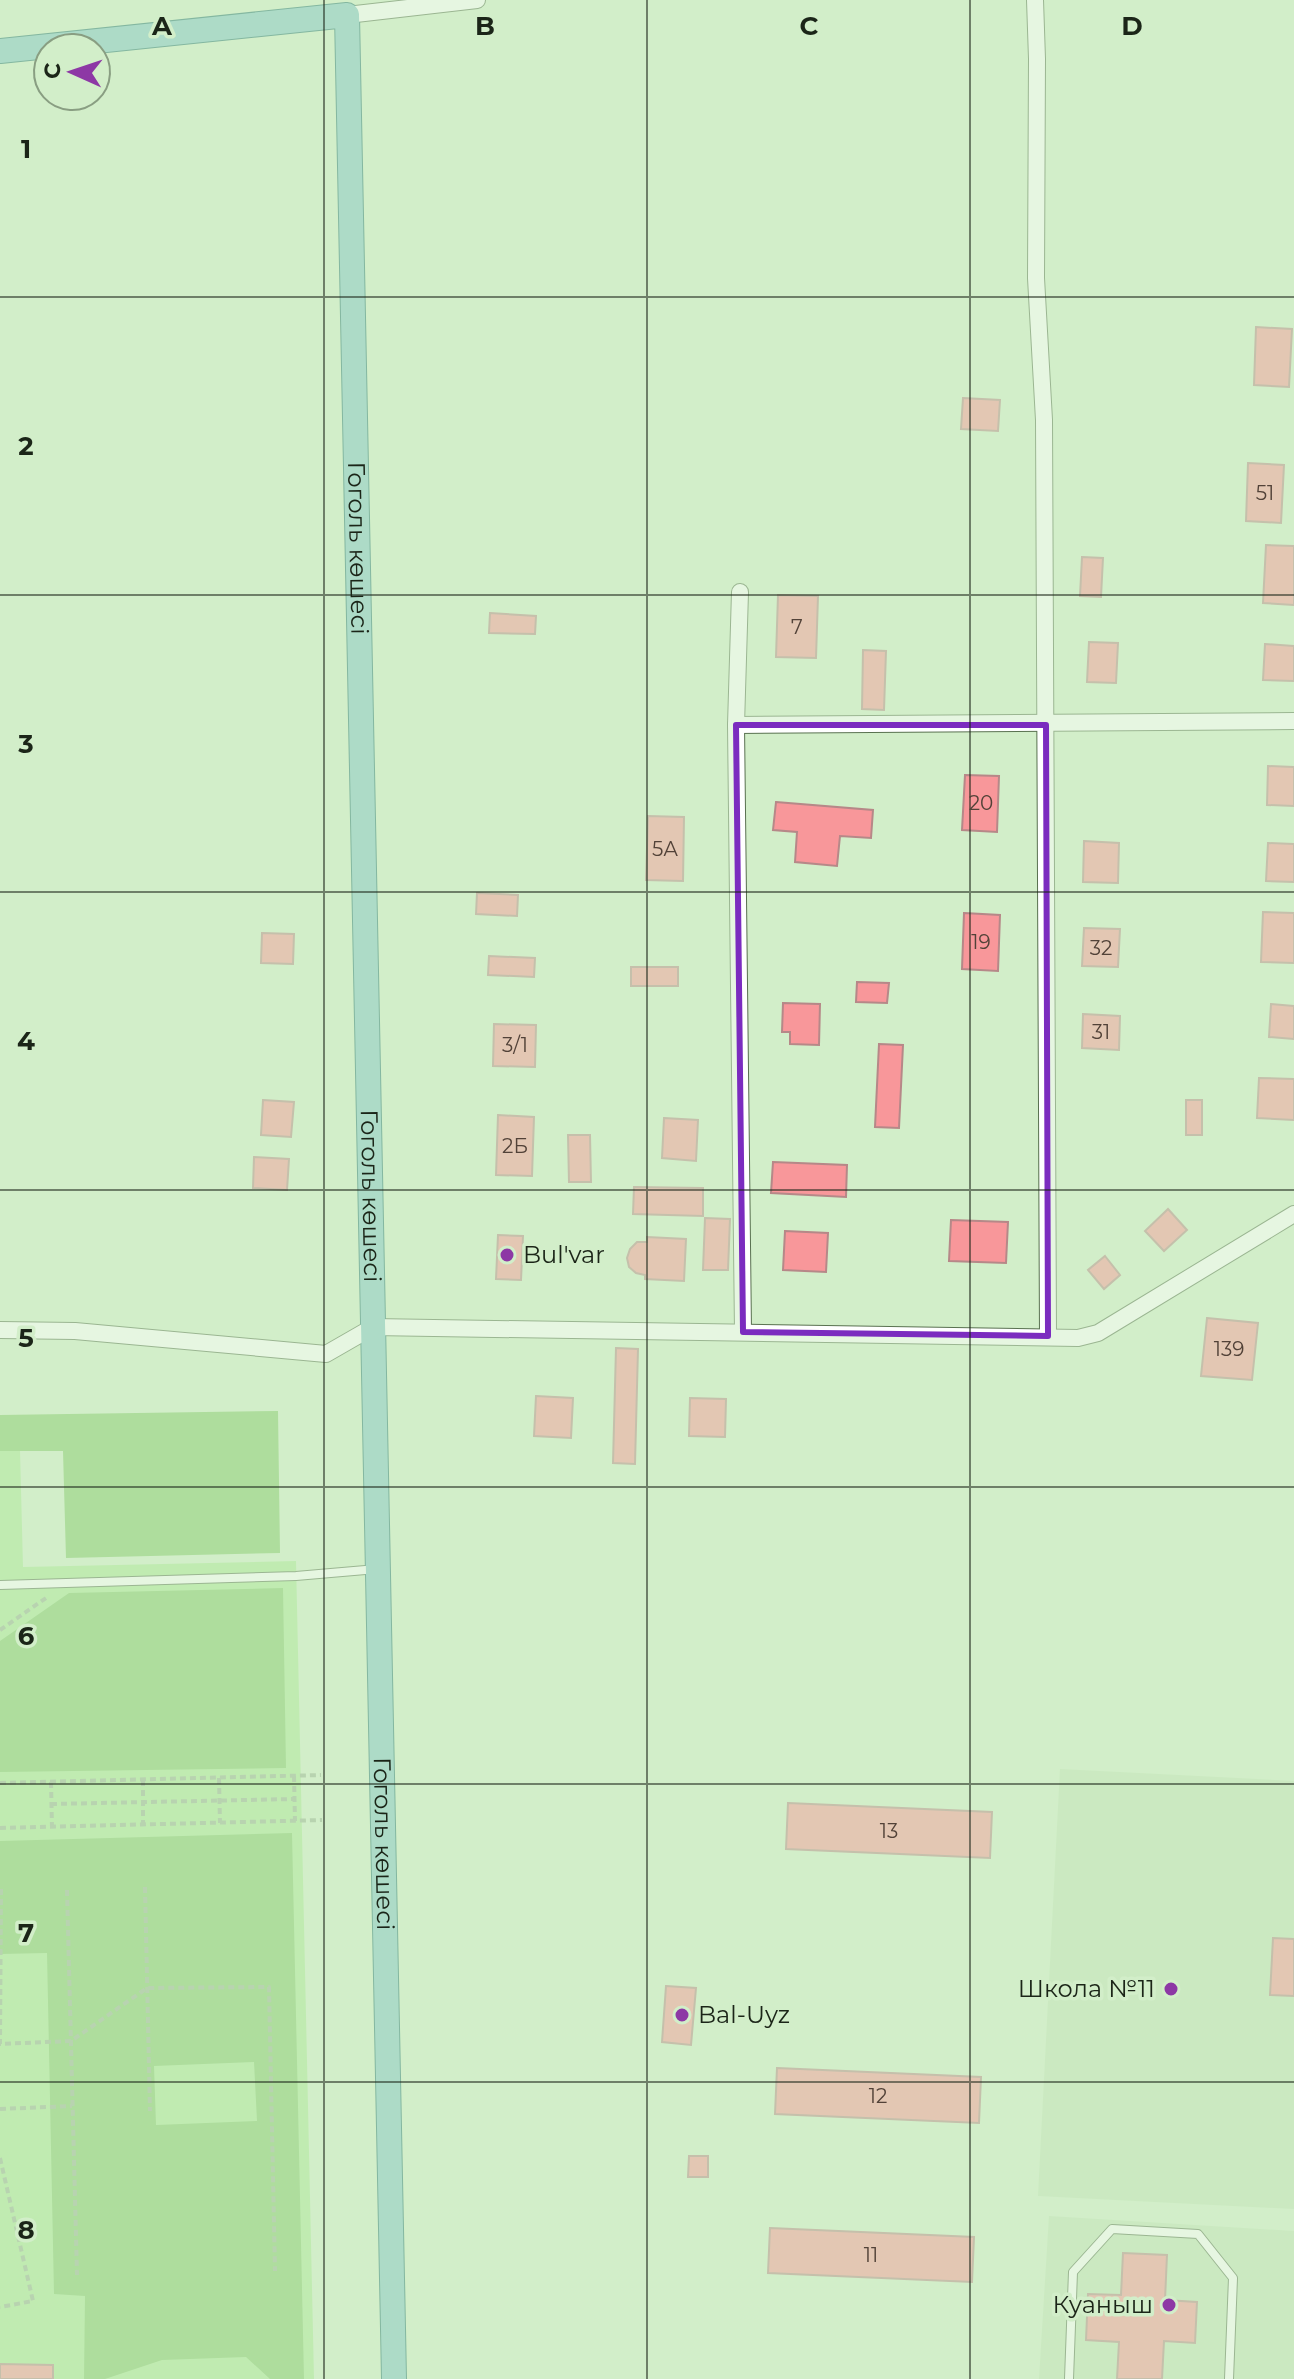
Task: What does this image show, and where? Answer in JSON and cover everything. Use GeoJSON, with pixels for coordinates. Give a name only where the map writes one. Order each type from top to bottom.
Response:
{"type":"FeatureCollection","features":[{"type":"Feature","properties":{"kind":"main road"},"geometry":{"type":"LineString","coordinates":[[0,51],[347,15]]}},
{"type":"Feature","properties":{"kind":"main road","name":"Гоголь көшесі"},"geometry":{"type":"LineString","coordinates":[[347,15],[394,2379]]}},
{"type":"Feature","properties":{"kind":"street"},"geometry":{"type":"LineString","coordinates":[[347,15],[477,0]]}},
{"type":"Feature","properties":{"kind":"street"},"geometry":{"type":"LineString","coordinates":[[1035,0],[1036,278],[1044,420],[1048,1336]]}},
{"type":"Feature","properties":{"kind":"street"},"geometry":{"type":"LineString","coordinates":[[740,592],[736,725],[743,1332]]}},
{"type":"Feature","properties":{"kind":"street"},"geometry":{"type":"LineString","coordinates":[[736,725],[1294,721]]}},
{"type":"Feature","properties":{"kind":"street"},"geometry":{"type":"LineString","coordinates":[[0,1330],[75,1331],[326,1354],[373,1327],[1078,1338],[1098,1333],[1294,1214]]}},
{"type":"Feature","properties":{"kind":"lane"},"geometry":{"type":"LineString","coordinates":[[0,1585],[296,1576],[378,1569]]}},
{"type":"Feature","properties":{"kind":"lane"},"geometry":{"type":"LineString","coordinates":[[1069,2379],[1073,2272],[1112,2229],[1198,2234],[1233,2278],[1229,2379]]}},
{"type":"Feature","properties":{"kind":"path"},"geometry":{"type":"LineString","coordinates":[[0,1630],[68,1583]]}},
{"type":"Feature","properties":{"kind":"path"},"geometry":{"type":"LineString","coordinates":[[0,1783],[321,1775]]}},
{"type":"Feature","properties":{"kind":"path"},"geometry":{"type":"LineString","coordinates":[[294,1776],[295,1821]]}},
{"type":"Feature","properties":{"kind":"path"},"geometry":{"type":"LineString","coordinates":[[219,1778],[220,1823]]}},
{"type":"Feature","properties":{"kind":"path"},"geometry":{"type":"LineString","coordinates":[[143,1780],[143,1825]]}},
{"type":"Feature","properties":{"kind":"path"},"geometry":{"type":"LineString","coordinates":[[51,1782],[52,1827]]}},
{"type":"Feature","properties":{"kind":"path"},"geometry":{"type":"LineString","coordinates":[[51,1804],[295,1799]]}},
{"type":"Feature","properties":{"kind":"path"},"geometry":{"type":"LineString","coordinates":[[0,1828],[322,1820]]}},
{"type":"Feature","properties":{"kind":"path"},"geometry":{"type":"LineString","coordinates":[[145,1887],[150,2111]]}},
{"type":"Feature","properties":{"kind":"path"},"geometry":{"type":"LineString","coordinates":[[1,1889],[0,2044],[71,2041],[147,1988],[269,1987],[275,2271]]}},
{"type":"Feature","properties":{"kind":"path"},"geometry":{"type":"LineString","coordinates":[[67,1890],[77,2275]]}},
{"type":"Feature","properties":{"kind":"path"},"geometry":{"type":"LineString","coordinates":[[0,2109],[72,2106]]}},
{"type":"Feature","properties":{"kind":"path"},"geometry":{"type":"LineString","coordinates":[[0,2158],[33,2301],[0,2307]]}},
{"type":"Feature","properties":{"kind":"highlighted area"},"geometry":{"type":"Polygon","coordinates":[[[736,725],[1046,725],[1048,1336],[743,1332],[736,725]]]}},
{"type":"Feature","properties":{"kind":"shaded area","name":"Школа №11"},"geometry":{"type":"Polygon","coordinates":[[[1060,1769],[1294,1781],[1294,2209],[1038,2196],[1060,1769]]]}},
{"type":"Feature","properties":{"kind":"shaded area","name":"Куаныш"},"geometry":{"type":"Polygon","coordinates":[[[1049,2216],[1294,2231],[1294,2379],[1039,2379],[1049,2216]]]}},
{"type":"Feature","properties":{"kind":"green space"},"geometry":{"type":"Polygon","coordinates":[[[278,1411],[280,1553],[66,1558],[63,1451],[0,1451],[0,1415],[278,1411]]]}},
{"type":"Feature","properties":{"kind":"green space"},"geometry":{"type":"Polygon","coordinates":[[[0,1451],[20,1451],[23,1567],[296,1561],[314,2379],[0,2379],[0,1451]]]}},
{"type":"Feature","properties":{"kind":"green space"},"geometry":{"type":"Polygon","coordinates":[[[283,1588],[286,1768],[0,1772],[0,1641],[69,1593],[283,1588]]]}},
{"type":"Feature","properties":{"kind":"green space"},"geometry":{"type":"Polygon","coordinates":[[[292,1833],[304,2379],[270,2379],[246,2357],[162,2360],[105,2379],[84,2379],[85,2296],[54,2294],[47,1953],[0,1954],[0,1841],[292,1833]],[[254,2062],[154,2066],[156,2125],[257,2121],[254,2062]]]}},
{"type":"Feature","properties":{"kind":"building"},"geometry":{"type":"Polygon","coordinates":[[[1256,327],[1292,329],[1289,387],[1254,385],[1256,327]]]}},
{"type":"Feature","properties":{"kind":"building"},"geometry":{"type":"Polygon","coordinates":[[[963,398],[1000,400],[998,431],[961,429],[963,398]]]}},
{"type":"Feature","properties":{"kind":"building"},"geometry":{"type":"Polygon","coordinates":[[[1248,463],[1284,465],[1281,523],[1246,521],[1248,463]]]}},
{"type":"Feature","properties":{"kind":"building"},"geometry":{"type":"Polygon","coordinates":[[[1266,545],[1294,546],[1294,605],[1263,603],[1266,545]]]}},
{"type":"Feature","properties":{"kind":"building"},"geometry":{"type":"Polygon","coordinates":[[[1082,557],[1103,558],[1101,597],[1080,596],[1082,557]]]}},
{"type":"Feature","properties":{"kind":"building"},"geometry":{"type":"Polygon","coordinates":[[[778,595],[818,596],[816,658],[776,657],[778,595]]]}},
{"type":"Feature","properties":{"kind":"building"},"geometry":{"type":"Polygon","coordinates":[[[490,613],[536,616],[535,634],[489,633],[490,613]]]}},
{"type":"Feature","properties":{"kind":"building"},"geometry":{"type":"Polygon","coordinates":[[[1089,642],[1118,643],[1116,683],[1087,682],[1089,642]]]}},
{"type":"Feature","properties":{"kind":"building"},"geometry":{"type":"Polygon","coordinates":[[[1265,644],[1294,646],[1294,681],[1263,680],[1265,644]]]}},
{"type":"Feature","properties":{"kind":"building"},"geometry":{"type":"Polygon","coordinates":[[[863,650],[886,651],[884,710],[862,709],[863,650]]]}},
{"type":"Feature","properties":{"kind":"building"},"geometry":{"type":"Polygon","coordinates":[[[1268,766],[1294,767],[1294,806],[1267,805],[1268,766]]]}},
{"type":"Feature","properties":{"kind":"building"},"geometry":{"type":"Polygon","coordinates":[[[965,775],[999,776],[997,832],[962,830],[965,775]]]}},
{"type":"Feature","properties":{"kind":"building"},"geometry":{"type":"Polygon","coordinates":[[[776,802],[873,810],[871,838],[840,836],[837,866],[795,862],[797,832],[773,830],[776,802]]]}},
{"type":"Feature","properties":{"kind":"building"},"geometry":{"type":"Polygon","coordinates":[[[648,816],[684,817],[683,881],[646,880],[648,816]]]}},
{"type":"Feature","properties":{"kind":"building"},"geometry":{"type":"Polygon","coordinates":[[[1084,841],[1119,843],[1118,883],[1083,882],[1084,841]]]}},
{"type":"Feature","properties":{"kind":"building"},"geometry":{"type":"Polygon","coordinates":[[[1268,843],[1294,844],[1294,882],[1266,881],[1268,843]]]}},
{"type":"Feature","properties":{"kind":"building"},"geometry":{"type":"Polygon","coordinates":[[[477,893],[518,895],[517,916],[476,914],[477,893]]]}},
{"type":"Feature","properties":{"kind":"building"},"geometry":{"type":"Polygon","coordinates":[[[1263,912],[1294,913],[1294,963],[1261,962],[1263,912]]]}},
{"type":"Feature","properties":{"kind":"building"},"geometry":{"type":"Polygon","coordinates":[[[964,913],[1000,915],[998,971],[962,969],[964,913]]]}},
{"type":"Feature","properties":{"kind":"building"},"geometry":{"type":"Polygon","coordinates":[[[1084,928],[1120,929],[1118,967],[1082,966],[1084,928]]]}},
{"type":"Feature","properties":{"kind":"building"},"geometry":{"type":"Polygon","coordinates":[[[262,933],[294,934],[293,964],[261,963],[262,933]]]}},
{"type":"Feature","properties":{"kind":"building"},"geometry":{"type":"Polygon","coordinates":[[[489,956],[535,958],[534,977],[488,975],[489,956]]]}},
{"type":"Feature","properties":{"kind":"building"},"geometry":{"type":"Polygon","coordinates":[[[631,967],[678,967],[678,986],[631,986],[631,967]]]}},
{"type":"Feature","properties":{"kind":"building"},"geometry":{"type":"Polygon","coordinates":[[[857,982],[889,983],[887,1003],[856,1002],[857,982]]]}},
{"type":"Feature","properties":{"kind":"building"},"geometry":{"type":"Polygon","coordinates":[[[783,1003],[820,1004],[819,1045],[790,1044],[790,1032],[782,1032],[783,1003]]]}},
{"type":"Feature","properties":{"kind":"building"},"geometry":{"type":"Polygon","coordinates":[[[1271,1004],[1294,1006],[1294,1039],[1269,1037],[1271,1004]]]}},
{"type":"Feature","properties":{"kind":"building"},"geometry":{"type":"Polygon","coordinates":[[[1083,1014],[1120,1016],[1119,1050],[1082,1048],[1083,1014]]]}},
{"type":"Feature","properties":{"kind":"building"},"geometry":{"type":"Polygon","coordinates":[[[494,1024],[536,1025],[535,1067],[493,1066],[494,1024]]]}},
{"type":"Feature","properties":{"kind":"building"},"geometry":{"type":"Polygon","coordinates":[[[879,1044],[903,1045],[899,1128],[875,1127],[879,1044]]]}},
{"type":"Feature","properties":{"kind":"building"},"geometry":{"type":"Polygon","coordinates":[[[1259,1078],[1294,1079],[1294,1120],[1257,1118],[1259,1078]]]}},
{"type":"Feature","properties":{"kind":"building"},"geometry":{"type":"Polygon","coordinates":[[[263,1100],[294,1102],[291,1137],[261,1135],[263,1100]]]}},
{"type":"Feature","properties":{"kind":"building"},"geometry":{"type":"Polygon","coordinates":[[[1186,1100],[1202,1100],[1202,1135],[1186,1135],[1186,1100]]]}},
{"type":"Feature","properties":{"kind":"building"},"geometry":{"type":"Polygon","coordinates":[[[498,1115],[534,1117],[532,1176],[496,1175],[498,1115]]]}},
{"type":"Feature","properties":{"kind":"building"},"geometry":{"type":"Polygon","coordinates":[[[664,1118],[698,1120],[696,1161],[662,1158],[664,1118]]]}},
{"type":"Feature","properties":{"kind":"building"},"geometry":{"type":"Polygon","coordinates":[[[568,1135],[590,1135],[591,1182],[569,1182],[568,1135]]]}},
{"type":"Feature","properties":{"kind":"building"},"geometry":{"type":"Polygon","coordinates":[[[254,1157],[289,1159],[287,1190],[253,1188],[254,1157]]]}},
{"type":"Feature","properties":{"kind":"building"},"geometry":{"type":"Polygon","coordinates":[[[773,1162],[847,1165],[846,1197],[771,1193],[773,1162]]]}},
{"type":"Feature","properties":{"kind":"building"},"geometry":{"type":"Polygon","coordinates":[[[634,1187],[703,1188],[703,1216],[633,1214],[634,1187]]]}},
{"type":"Feature","properties":{"kind":"building"},"geometry":{"type":"Polygon","coordinates":[[[1168,1209],[1187,1230],[1164,1251],[1145,1231],[1168,1209]]]}},
{"type":"Feature","properties":{"kind":"building"},"geometry":{"type":"Polygon","coordinates":[[[705,1218],[730,1219],[728,1270],[703,1270],[705,1218]]]}},
{"type":"Feature","properties":{"kind":"building"},"geometry":{"type":"Polygon","coordinates":[[[951,1220],[1008,1222],[1006,1263],[949,1261],[951,1220]]]}},
{"type":"Feature","properties":{"kind":"building"},"geometry":{"type":"Polygon","coordinates":[[[785,1231],[828,1233],[826,1272],[783,1270],[785,1231]]]}},
{"type":"Feature","properties":{"kind":"building"},"geometry":{"type":"Polygon","coordinates":[[[498,1235],[523,1236],[521,1280],[496,1279],[498,1235]]]}},
{"type":"Feature","properties":{"kind":"building"},"geometry":{"type":"Polygon","coordinates":[[[647,1237],[686,1239],[684,1281],[645,1279],[645,1275],[629,1267],[627,1258],[630,1249],[637,1242],[647,1242],[647,1237]]]}},
{"type":"Feature","properties":{"kind":"building"},"geometry":{"type":"Polygon","coordinates":[[[1105,1256],[1120,1275],[1104,1289],[1088,1270],[1105,1256]]]}},
{"type":"Feature","properties":{"kind":"building"},"geometry":{"type":"Polygon","coordinates":[[[1207,1318],[1258,1323],[1252,1380],[1201,1376],[1207,1318]]]}},
{"type":"Feature","properties":{"kind":"building"},"geometry":{"type":"Polygon","coordinates":[[[616,1348],[638,1349],[635,1464],[613,1463],[616,1348]]]}},
{"type":"Feature","properties":{"kind":"building"},"geometry":{"type":"Polygon","coordinates":[[[536,1396],[573,1398],[571,1438],[534,1436],[536,1396]]]}},
{"type":"Feature","properties":{"kind":"building"},"geometry":{"type":"Polygon","coordinates":[[[690,1398],[726,1399],[725,1437],[689,1436],[690,1398]]]}},
{"type":"Feature","properties":{"kind":"building"},"geometry":{"type":"Polygon","coordinates":[[[788,1803],[992,1812],[990,1858],[786,1849],[788,1803]]]}},
{"type":"Feature","properties":{"kind":"building"},"geometry":{"type":"Polygon","coordinates":[[[1273,1938],[1294,1939],[1294,1996],[1270,1995],[1273,1938]]]}},
{"type":"Feature","properties":{"kind":"building"},"geometry":{"type":"Polygon","coordinates":[[[666,1986],[696,1988],[691,2045],[662,2042],[666,1986]]]}},
{"type":"Feature","properties":{"kind":"building"},"geometry":{"type":"Polygon","coordinates":[[[777,2068],[981,2077],[979,2123],[775,2114],[777,2068]]]}},
{"type":"Feature","properties":{"kind":"building"},"geometry":{"type":"Polygon","coordinates":[[[689,2156],[708,2156],[708,2177],[688,2177],[689,2156]]]}},
{"type":"Feature","properties":{"kind":"building"},"geometry":{"type":"Polygon","coordinates":[[[770,2228],[974,2237],[972,2282],[768,2273],[770,2228]]]}},
{"type":"Feature","properties":{"kind":"building"},"geometry":{"type":"Polygon","coordinates":[[[1123,2253],[1167,2255],[1165,2300],[1197,2302],[1195,2343],[1164,2341],[1162,2379],[1117,2379],[1119,2342],[1086,2340],[1088,2294],[1121,2295],[1123,2253]]]}},
{"type":"Feature","properties":{"kind":"building"},"geometry":{"type":"Polygon","coordinates":[[[0,2364],[53,2365],[53,2379],[0,2379],[0,2364]]]}},
{"type":"Feature","properties":{"kind":"place","name":"Bul'var"},"geometry":{"type":"Point","coordinates":[507,1255]}},
{"type":"Feature","properties":{"kind":"place","name":"Школа №11"},"geometry":{"type":"Point","coordinates":[1171,1989]}},
{"type":"Feature","properties":{"kind":"place","name":"Bal-Uyz"},"geometry":{"type":"Point","coordinates":[682,2015]}},
{"type":"Feature","properties":{"kind":"place","name":"Куаныш"},"geometry":{"type":"Point","coordinates":[1169,2305]}}]}
